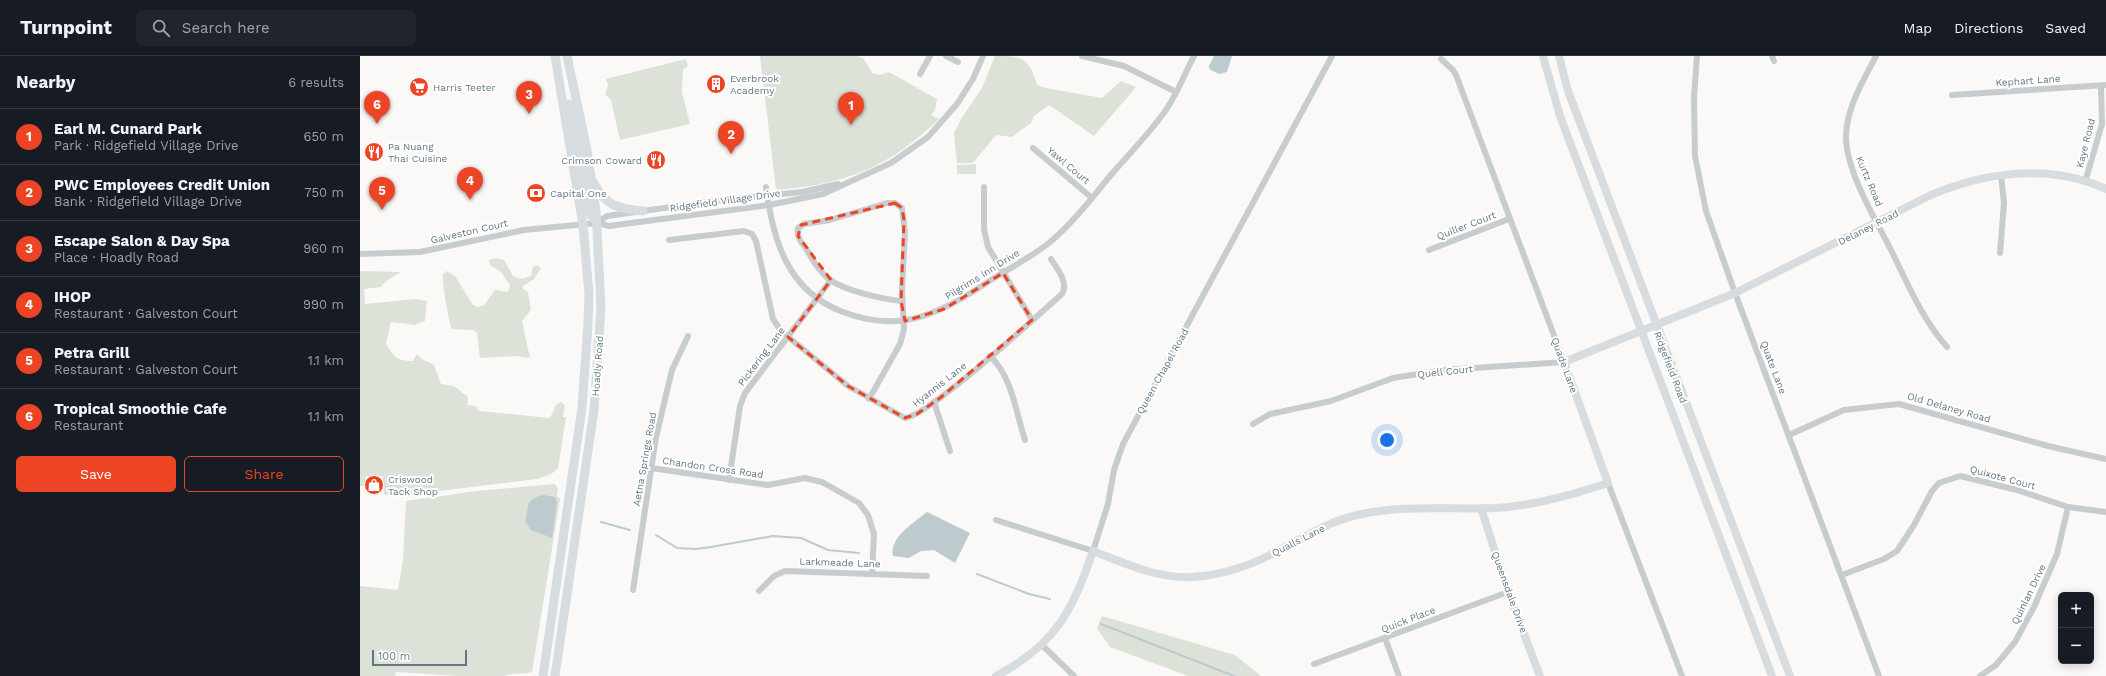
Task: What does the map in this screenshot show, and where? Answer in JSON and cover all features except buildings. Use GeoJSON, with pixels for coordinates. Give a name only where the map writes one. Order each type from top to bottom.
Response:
{"type":"FeatureCollection","features":[{"type":"Feature","properties":{"kind":"main road","name":"Hoadly Road"},"geometry":{"type":"LineString","coordinates":[[555,676],[597,382],[601,308],[597,223],[590,174],[566,56]]}},
{"type":"Feature","properties":{"kind":"main road","name":"Hoadly Road"},"geometry":{"type":"LineString","coordinates":[[543,676],[581,415],[587,362],[589,294],[583,225],[555,58]]}},
{"type":"Feature","properties":{"kind":"main road"},"geometry":{"type":"LineString","coordinates":[[555,58],[562,74],[577,139],[588,211],[597,223]]}},
{"type":"Feature","properties":{"kind":"main road"},"geometry":{"type":"LineString","coordinates":[[590,174],[600,194],[609,204],[621,209],[643,211]]}},
{"type":"Feature","properties":{"kind":"street"},"geometry":{"type":"LineString","coordinates":[[920,74],[930,56]]}},
{"type":"Feature","properties":{"kind":"street"},"geometry":{"type":"LineString","coordinates":[[946,56],[958,62]]}},
{"type":"Feature","properties":{"kind":"street","name":"Ridgefield Village Drive"},"geometry":{"type":"LineString","coordinates":[[583,225],[597,223],[609,226],[769,205],[823,194],[854,181],[898,159],[934,132],[962,97],[983,56]]}},
{"type":"Feature","properties":{"kind":"street"},"geometry":{"type":"LineString","coordinates":[[1082,56],[1108,59],[1176,92]]}},
{"type":"Feature","properties":{"kind":"street","name":"Pilgrims Inn Drive"},"geometry":{"type":"LineString","coordinates":[[766,187],[773,229],[781,253],[795,276],[817,298],[839,311],[862,319],[880,322],[904,321],[944,309],[1003,273],[1055,238],[1092,198],[1163,114],[1194,56]]}},
{"type":"Feature","properties":{"kind":"street","name":"Queen Chapel Road"},"geometry":{"type":"LineString","coordinates":[[996,676],[1028,656],[1042,645],[1060,624],[1075,600],[1108,504],[1114,470],[1123,444],[1135,419],[1332,56]]}},
{"type":"Feature","properties":{"kind":"street","name":"Ridgefield Road"},"geometry":{"type":"LineString","coordinates":[[1543,56],[1556,106],[1772,676]]}},
{"type":"Feature","properties":{"kind":"street","name":"Ridgefield Road"},"geometry":{"type":"LineString","coordinates":[[1559,56],[1568,91],[1790,676]]}},
{"type":"Feature","properties":{"kind":"street","name":"Quate Lane"},"geometry":{"type":"LineString","coordinates":[[1697,56],[1694,97],[1695,156],[1706,211],[1735,293],[1879,676]]}},
{"type":"Feature","properties":{"kind":"street","name":"Kurtz Road"},"geometry":{"type":"LineString","coordinates":[[1876,56],[1855,98],[1847,126],[1846,136],[1851,162],[1877,223],[1925,316],[1947,347]]}},
{"type":"Feature","properties":{"kind":"street","name":"Quade Lane"},"geometry":{"type":"LineString","coordinates":[[1441,59],[1453,70],[1456,75],[1608,483],[1682,676]]}},
{"type":"Feature","properties":{"kind":"street","name":"Kephart Lane"},"geometry":{"type":"LineString","coordinates":[[1952,95],[2103,85]]}},
{"type":"Feature","properties":{"kind":"street","name":"Kaye Road"},"geometry":{"type":"LineString","coordinates":[[2085,182],[2102,124],[2103,85]]}},
{"type":"Feature","properties":{"kind":"street","name":"Yawl Court"},"geometry":{"type":"LineString","coordinates":[[1033,148],[1092,198]]}},
{"type":"Feature","properties":{"kind":"street"},"geometry":{"type":"LineString","coordinates":[[2000,253],[2004,203],[2001,175]]}},
{"type":"Feature","properties":{"kind":"street","name":"Delaney Road"},"geometry":{"type":"LineString","coordinates":[[1641,331],[1735,293],[1945,189],[1974,180],[2001,175],[2049,175],[2085,182],[2106,189]]}},
{"type":"Feature","properties":{"kind":"street","name":"Ridgefield Village Drive"},"geometry":{"type":"LineString","coordinates":[[597,223],[607,216],[819,189],[854,181]]}},
{"type":"Feature","properties":{"kind":"street"},"geometry":{"type":"LineString","coordinates":[[984,187],[985,238],[988,247],[1032,320]]}},
{"type":"Feature","properties":{"kind":"street"},"geometry":{"type":"LineString","coordinates":[[869,399],[903,337],[904,321],[902,301],[904,220],[902,208],[895,202],[887,203],[848,216],[804,224],[798,228],[798,236],[808,253],[830,280],[881,298],[902,301]]}},
{"type":"Feature","properties":{"kind":"street","name":"Quiller Court"},"geometry":{"type":"LineString","coordinates":[[1429,250],[1509,219]]}},
{"type":"Feature","properties":{"kind":"street","name":"Galveston Court"},"geometry":{"type":"LineString","coordinates":[[360,254],[420,252],[505,232],[583,225]]}},
{"type":"Feature","properties":{"kind":"street","name":"Hyannis Lane"},"geometry":{"type":"LineString","coordinates":[[670,240],[744,231],[752,234],[756,241],[773,319],[781,331],[848,386],[905,418],[917,414],[934,402],[1032,320],[1064,290],[1064,281],[1051,259]]}},
{"type":"Feature","properties":{"kind":"street","name":"Pickering Lane"},"geometry":{"type":"LineString","coordinates":[[729,480],[742,399],[830,280]]}},
{"type":"Feature","properties":{"kind":"street","name":"Quell Court"},"geometry":{"type":"LineString","coordinates":[[1253,424],[1270,414],[1331,401],[1399,377],[1444,370],[1564,362],[1641,331]]}},
{"type":"Feature","properties":{"kind":"street","name":"Aetna Springs Road"},"geometry":{"type":"LineString","coordinates":[[633,590],[656,437],[672,370],[688,336]]}},
{"type":"Feature","properties":{"kind":"street"},"geometry":{"type":"LineString","coordinates":[[990,356],[1005,376],[1025,440]]}},
{"type":"Feature","properties":{"kind":"street"},"geometry":{"type":"LineString","coordinates":[[934,402],[950,451]]}},
{"type":"Feature","properties":{"kind":"street","name":"Old Delaney Road"},"geometry":{"type":"LineString","coordinates":[[1789,435],[1844,410],[1899,404],[2052,448],[2106,459]]}},
{"type":"Feature","properties":{"kind":"street","name":"Chandon Cross Road"},"geometry":{"type":"LineString","coordinates":[[651,468],[768,485],[800,478],[811,478],[822,482],[858,503],[868,515],[873,528],[872,574]]}},
{"type":"Feature","properties":{"kind":"street","name":"Quixote Court"},"geometry":{"type":"LineString","coordinates":[[1842,575],[1884,559],[1897,551],[1914,525],[1932,491],[1939,483],[1954,477],[1960,476],[2017,490],[2068,507],[2106,512]]}},
{"type":"Feature","properties":{"kind":"street","name":"Qualls Lane"},"geometry":{"type":"LineString","coordinates":[[996,520],[1093,551],[1150,572],[1182,577],[1202,576],[1256,562],[1317,530],[1355,515],[1383,510],[1418,508],[1497,508],[1536,502],[1608,483]]}},
{"type":"Feature","properties":{"kind":"street","name":"Quinlan Drive"},"geometry":{"type":"LineString","coordinates":[[1980,676],[1996,665],[2015,642],[2034,607],[2057,554],[2068,507]]}},
{"type":"Feature","properties":{"kind":"street","name":"Queensdale Drive"},"geometry":{"type":"LineString","coordinates":[[1481,508],[1508,592],[1540,676]]}},
{"type":"Feature","properties":{"kind":"street","name":"Larkmeade Lane"},"geometry":{"type":"LineString","coordinates":[[759,591],[774,576],[785,571],[927,576]]}},
{"type":"Feature","properties":{"kind":"street","name":"Quick Place"},"geometry":{"type":"LineString","coordinates":[[1314,664],[1508,592]]}},
{"type":"Feature","properties":{"kind":"street"},"geometry":{"type":"LineString","coordinates":[[1385,638],[1399,676]]}},
{"type":"Feature","properties":{"kind":"street"},"geometry":{"type":"LineString","coordinates":[[1042,645],[1074,676]]}},
{"type":"Feature","properties":{"kind":"highlighted area"},"geometry":{"type":"Polygon","coordinates":[[[895,203],[902,208],[904,220],[901,301],[905,321],[944,309],[1003,273],[1032,320],[940,398],[917,414],[905,418],[848,386],[788,337],[831,280],[798,236],[801,225],[895,203]]]}},
{"type":"Feature","properties":{"kind":"shaded area"},"geometry":{"type":"Polygon","coordinates":[[[760,56],[858,56],[864,59],[872,73],[879,75],[889,72],[937,99],[935,110],[931,115],[939,119],[902,150],[865,171],[824,183],[776,190],[760,56]]]}},
{"type":"Feature","properties":{"kind":"shaded area"},"geometry":{"type":"Polygon","coordinates":[[[995,56],[1012,57],[1024,60],[1031,69],[1037,85],[1046,88],[1102,98],[1121,81],[1136,87],[1094,136],[1049,105],[1034,116],[1031,123],[1012,137],[996,135],[973,163],[957,163],[954,133],[961,119],[982,88],[995,56]]]}},
{"type":"Feature","properties":{"kind":"shaded area"},"geometry":{"type":"Polygon","coordinates":[[[1214,56],[1232,56],[1227,72],[1219,74],[1209,69],[1214,56]]]}},
{"type":"Feature","properties":{"kind":"shaded area"},"geometry":{"type":"Polygon","coordinates":[[[686,59],[688,66],[683,69],[682,92],[690,124],[620,140],[611,100],[605,94],[608,85],[606,79],[686,59]]]}},
{"type":"Feature","properties":{"kind":"shaded area"},"geometry":{"type":"Polygon","coordinates":[[[976,164],[976,174],[957,174],[957,165],[976,164]]]}},
{"type":"Feature","properties":{"kind":"shaded area"},"geometry":{"type":"Polygon","coordinates":[[[496,258],[504,260],[513,276],[522,279],[531,276],[533,267],[537,265],[541,268],[534,279],[523,286],[523,289],[528,292],[531,310],[522,321],[530,358],[515,356],[480,358],[477,333],[474,330],[452,329],[443,283],[443,274],[447,271],[455,276],[473,305],[478,307],[484,305],[495,290],[508,292],[510,285],[501,272],[490,265],[489,260],[496,258]]]}},
{"type":"Feature","properties":{"kind":"shaded area"},"geometry":{"type":"Polygon","coordinates":[[[360,271],[401,272],[386,281],[381,287],[364,289],[365,304],[416,299],[427,301],[425,321],[415,325],[391,322],[386,344],[391,352],[400,359],[413,361],[417,354],[422,359],[434,365],[441,384],[454,386],[468,397],[467,405],[476,406],[479,411],[550,418],[556,405],[561,402],[565,405],[563,417],[566,417],[558,468],[556,470],[549,475],[537,479],[439,491],[384,495],[383,476],[366,476],[365,486],[360,486],[360,271]]]}},
{"type":"Feature","properties":{"kind":"shaded area"},"geometry":{"type":"Polygon","coordinates":[[[555,484],[558,489],[557,496],[560,499],[532,672],[505,676],[458,676],[396,672],[395,676],[360,676],[360,586],[398,590],[403,560],[406,501],[476,491],[555,484]]]}},
{"type":"Feature","properties":{"kind":"shaded area"},"geometry":{"type":"Polygon","coordinates":[[[544,495],[555,497],[557,502],[552,538],[531,530],[525,521],[528,504],[530,501],[544,495]]]}},
{"type":"Feature","properties":{"kind":"shaded area"},"geometry":{"type":"Polygon","coordinates":[[[927,512],[970,533],[955,563],[934,550],[921,551],[909,558],[893,556],[893,549],[899,537],[909,526],[927,512]]]}},
{"type":"Feature","properties":{"kind":"shaded area"},"geometry":{"type":"Polygon","coordinates":[[[1102,616],[1235,655],[1261,676],[1188,676],[1110,647],[1097,628],[1102,616]]]}},
{"type":"Feature","properties":{"kind":"waterway"},"geometry":{"type":"LineString","coordinates":[[601,522],[630,530]]}},
{"type":"Feature","properties":{"kind":"waterway"},"geometry":{"type":"LineString","coordinates":[[656,535],[677,548],[696,549],[773,536],[801,538],[828,550],[859,553]]}},
{"type":"Feature","properties":{"kind":"waterway"},"geometry":{"type":"LineString","coordinates":[[977,574],[1029,594],[1050,599]]}},
{"type":"Feature","properties":{"kind":"waterway"},"geometry":{"type":"LineString","coordinates":[[1101,624],[1234,676]]}},
{"type":"Feature","properties":{"kind":"place","name":"Everbrook Academy"},"geometry":{"type":"Point","coordinates":[716,84]}},
{"type":"Feature","properties":{"kind":"place","name":"Harris Teeter"},"geometry":{"type":"Point","coordinates":[419,87]}},
{"type":"Feature","properties":{"kind":"place","name":"Escape Salon & Day Spa"},"geometry":{"type":"Point","coordinates":[529,114]}},
{"type":"Feature","properties":{"kind":"place","name":"Tropical Smoothie Cafe"},"geometry":{"type":"Point","coordinates":[377,124]}},
{"type":"Feature","properties":{"kind":"place","name":"Earl M. Cunard Park"},"geometry":{"type":"Point","coordinates":[851,125]}},
{"type":"Feature","properties":{"kind":"place","name":"Pa Nuang Thai Cuisine"},"geometry":{"type":"Point","coordinates":[374,152]}},
{"type":"Feature","properties":{"kind":"place","name":"PWC Employees Credit Union"},"geometry":{"type":"Point","coordinates":[731,154]}},
{"type":"Feature","properties":{"kind":"place","name":"Crimson Coward"},"geometry":{"type":"Point","coordinates":[656,160]}},
{"type":"Feature","properties":{"kind":"place","name":"Capital One"},"geometry":{"type":"Point","coordinates":[536,193]}},
{"type":"Feature","properties":{"kind":"place","name":"IHOP"},"geometry":{"type":"Point","coordinates":[470,200]}},
{"type":"Feature","properties":{"kind":"place","name":"Petra Grill"},"geometry":{"type":"Point","coordinates":[382,210]}},
{"type":"Feature","properties":{"kind":"place","name":"Criswood Tack Shop"},"geometry":{"type":"Point","coordinates":[374,485]}}]}
